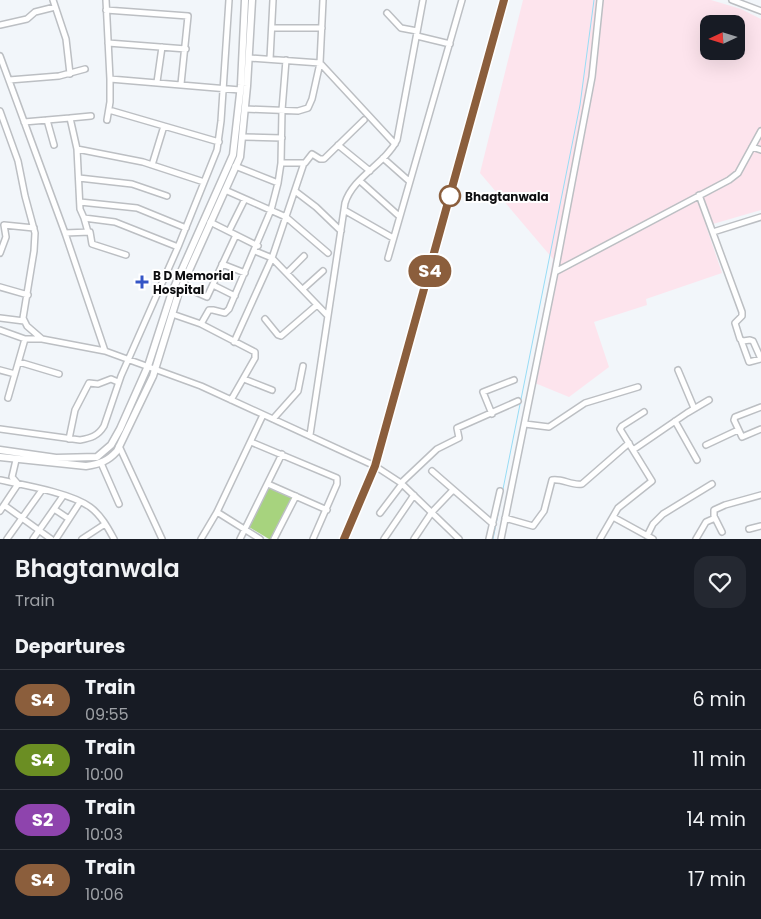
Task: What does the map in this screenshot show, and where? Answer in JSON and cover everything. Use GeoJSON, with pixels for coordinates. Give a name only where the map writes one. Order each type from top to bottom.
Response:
{"type":"FeatureCollection","features":[{"type":"Feature","properties":{"kind":"main road"},"geometry":{"type":"LineString","coordinates":[[0,450],[56,458],[97,457],[111,445],[151,368],[172,292],[233,155],[240,90],[245,0]]}},
{"type":"Feature","properties":{"kind":"main road"},"geometry":{"type":"LineString","coordinates":[[0,457],[86,466],[101,464],[107,461],[119,446],[182,286],[240,157],[252,0]]}},
{"type":"Feature","properties":{"kind":"street"},"geometry":{"type":"LineString","coordinates":[[53,0],[66,39],[70,74]]}},
{"type":"Feature","properties":{"kind":"street"},"geometry":{"type":"LineString","coordinates":[[106,0],[110,79],[107,120]]}},
{"type":"Feature","properties":{"kind":"street"},"geometry":{"type":"LineString","coordinates":[[0,429],[69,439],[93,437],[100,432],[109,414],[118,382],[186,228],[219,142],[229,0]]}},
{"type":"Feature","properties":{"kind":"street"},"geometry":{"type":"LineString","coordinates":[[270,59],[272,0]]}},
{"type":"Feature","properties":{"kind":"street"},"geometry":{"type":"LineString","coordinates":[[245,109],[298,111],[308,108],[312,99],[320,63],[323,0]]}},
{"type":"Feature","properties":{"kind":"street"},"geometry":{"type":"LineString","coordinates":[[310,435],[327,315],[347,197],[395,144],[400,131],[422,0]]}},
{"type":"Feature","properties":{"kind":"street"},"geometry":{"type":"LineString","coordinates":[[388,258],[462,0]]}},
{"type":"Feature","properties":{"kind":"street"},"geometry":{"type":"LineString","coordinates":[[501,539],[556,272],[592,77],[600,0]]}},
{"type":"Feature","properties":{"kind":"street"},"geometry":{"type":"LineString","coordinates":[[732,0],[761,10]]}},
{"type":"Feature","properties":{"kind":"street"},"geometry":{"type":"LineString","coordinates":[[0,25],[27,19],[34,12],[56,7]]}},
{"type":"Feature","properties":{"kind":"street"},"geometry":{"type":"LineString","coordinates":[[106,10],[187,15],[189,20],[181,84]]}},
{"type":"Feature","properties":{"kind":"street"},"geometry":{"type":"LineString","coordinates":[[387,13],[402,28],[450,44]]}},
{"type":"Feature","properties":{"kind":"street"},"geometry":{"type":"LineString","coordinates":[[272,28],[322,28]]}},
{"type":"Feature","properties":{"kind":"street"},"geometry":{"type":"LineString","coordinates":[[108,43],[186,49]]}},
{"type":"Feature","properties":{"kind":"street"},"geometry":{"type":"LineString","coordinates":[[158,82],[162,47]]}},
{"type":"Feature","properties":{"kind":"street"},"geometry":{"type":"LineString","coordinates":[[0,56],[65,233],[105,352]]}},
{"type":"Feature","properties":{"kind":"street"},"geometry":{"type":"LineString","coordinates":[[249,58],[320,63],[395,144]]}},
{"type":"Feature","properties":{"kind":"street"},"geometry":{"type":"LineString","coordinates":[[201,324],[209,310],[227,312],[272,210],[282,164],[282,110],[286,60]]}},
{"type":"Feature","properties":{"kind":"street"},"geometry":{"type":"LineString","coordinates":[[9,80],[53,77],[85,69]]}},
{"type":"Feature","properties":{"kind":"street"},"geometry":{"type":"LineString","coordinates":[[110,79],[240,90]]}},
{"type":"Feature","properties":{"kind":"street"},"geometry":{"type":"LineString","coordinates":[[109,110],[219,142]]}},
{"type":"Feature","properties":{"kind":"street"},"geometry":{"type":"LineString","coordinates":[[0,111],[1,123],[18,161],[34,228],[34,251],[23,314],[24,321],[42,339]]}},
{"type":"Feature","properties":{"kind":"street"},"geometry":{"type":"LineString","coordinates":[[24,122],[91,116]]}},
{"type":"Feature","properties":{"kind":"street"},"geometry":{"type":"LineString","coordinates":[[70,118],[77,149],[80,208],[88,232],[91,234],[91,243],[94,246],[126,255]]}},
{"type":"Feature","properties":{"kind":"street"},"geometry":{"type":"LineString","coordinates":[[47,120],[54,145]]}},
{"type":"Feature","properties":{"kind":"street"},"geometry":{"type":"LineString","coordinates":[[234,342],[272,258],[304,163],[312,154],[320,159],[324,159],[364,120]]}},
{"type":"Feature","properties":{"kind":"street"},"geometry":{"type":"LineString","coordinates":[[152,165],[164,126]]}},
{"type":"Feature","properties":{"kind":"street"},"geometry":{"type":"LineString","coordinates":[[556,272],[729,180],[736,175],[761,131]]}},
{"type":"Feature","properties":{"kind":"street"},"geometry":{"type":"LineString","coordinates":[[242,137],[282,138]]}},
{"type":"Feature","properties":{"kind":"street"},"geometry":{"type":"LineString","coordinates":[[338,145],[370,172]]}},
{"type":"Feature","properties":{"kind":"street"},"geometry":{"type":"LineString","coordinates":[[752,147],[761,150]]}},
{"type":"Feature","properties":{"kind":"street"},"geometry":{"type":"LineString","coordinates":[[77,149],[136,160],[204,182]]}},
{"type":"Feature","properties":{"kind":"street"},"geometry":{"type":"LineString","coordinates":[[383,158],[409,181]]}},
{"type":"Feature","properties":{"kind":"street"},"geometry":{"type":"LineString","coordinates":[[282,164],[304,163]]}},
{"type":"Feature","properties":{"kind":"street"},"geometry":{"type":"LineString","coordinates":[[236,166],[278,183]]}},
{"type":"Feature","properties":{"kind":"street"},"geometry":{"type":"LineString","coordinates":[[79,178],[132,184],[167,196]]}},
{"type":"Feature","properties":{"kind":"street"},"geometry":{"type":"LineString","coordinates":[[360,181],[399,216]]}},
{"type":"Feature","properties":{"kind":"street"},"geometry":{"type":"LineString","coordinates":[[225,190],[286,218],[328,253]]}},
{"type":"Feature","properties":{"kind":"street"},"geometry":{"type":"LineString","coordinates":[[295,191],[316,207],[341,231]]}},
{"type":"Feature","properties":{"kind":"street"},"geometry":{"type":"LineString","coordinates":[[699,195],[742,312],[742,316],[735,323],[741,340],[749,362],[761,359],[759,350],[752,340],[741,340]]}},
{"type":"Feature","properties":{"kind":"street"},"geometry":{"type":"LineString","coordinates":[[229,231],[245,198]]}},
{"type":"Feature","properties":{"kind":"street"},"geometry":{"type":"LineString","coordinates":[[80,202],[136,208],[186,228]]}},
{"type":"Feature","properties":{"kind":"street"},"geometry":{"type":"LineString","coordinates":[[344,210],[393,238]]}},
{"type":"Feature","properties":{"kind":"street"},"geometry":{"type":"LineString","coordinates":[[713,232],[761,217]]}},
{"type":"Feature","properties":{"kind":"street"},"geometry":{"type":"LineString","coordinates":[[84,218],[115,222],[178,247]]}},
{"type":"Feature","properties":{"kind":"street"},"geometry":{"type":"LineString","coordinates":[[210,222],[236,235],[272,258],[327,315]]}},
{"type":"Feature","properties":{"kind":"street"},"geometry":{"type":"LineString","coordinates":[[0,253],[6,237],[4,225],[34,228]]}},
{"type":"Feature","properties":{"kind":"street"},"geometry":{"type":"LineString","coordinates":[[65,233],[88,232]]}},
{"type":"Feature","properties":{"kind":"street"},"geometry":{"type":"LineString","coordinates":[[182,286],[206,297],[236,235]]}},
{"type":"Feature","properties":{"kind":"street"},"geometry":{"type":"LineString","coordinates":[[287,273],[304,256]]}},
{"type":"Feature","properties":{"kind":"street"},"geometry":{"type":"LineString","coordinates":[[222,264],[245,273]]}},
{"type":"Feature","properties":{"kind":"street"},"geometry":{"type":"LineString","coordinates":[[303,289],[323,270]]}},
{"type":"Feature","properties":{"kind":"street"},"geometry":{"type":"LineString","coordinates":[[212,285],[235,296]]}},
{"type":"Feature","properties":{"kind":"street"},"geometry":{"type":"LineString","coordinates":[[0,287],[28,294]]}},
{"type":"Feature","properties":{"kind":"street"},"geometry":{"type":"LineString","coordinates":[[265,319],[281,336],[317,305]]}},
{"type":"Feature","properties":{"kind":"street"},"geometry":{"type":"LineString","coordinates":[[172,314],[201,324],[252,350],[256,356],[231,400]]}},
{"type":"Feature","properties":{"kind":"street"},"geometry":{"type":"LineString","coordinates":[[0,318],[24,321]]}},
{"type":"Feature","properties":{"kind":"street"},"geometry":{"type":"LineString","coordinates":[[0,330],[25,339],[42,339],[129,359],[201,386],[310,435],[375,466],[401,483],[459,539]]}},
{"type":"Feature","properties":{"kind":"street"},"geometry":{"type":"LineString","coordinates":[[8,398],[25,339]]}},
{"type":"Feature","properties":{"kind":"street"},"geometry":{"type":"LineString","coordinates":[[18,362],[59,374]]}},
{"type":"Feature","properties":{"kind":"street"},"geometry":{"type":"LineString","coordinates":[[273,419],[298,391],[303,366]]}},
{"type":"Feature","properties":{"kind":"street"},"geometry":{"type":"LineString","coordinates":[[0,370],[15,374]]}},
{"type":"Feature","properties":{"kind":"street"},"geometry":{"type":"LineString","coordinates":[[678,370],[694,408]]}},
{"type":"Feature","properties":{"kind":"street"},"geometry":{"type":"LineString","coordinates":[[244,378],[272,390]]}},
{"type":"Feature","properties":{"kind":"street"},"geometry":{"type":"LineString","coordinates":[[69,439],[75,410],[89,383],[98,384],[111,379],[118,382]]}},
{"type":"Feature","properties":{"kind":"street"},"geometry":{"type":"LineString","coordinates":[[492,414],[483,392],[514,380]]}},
{"type":"Feature","properties":{"kind":"street"},"geometry":{"type":"LineString","coordinates":[[525,424],[549,427],[585,404],[638,386]]}},
{"type":"Feature","properties":{"kind":"street"},"geometry":{"type":"LineString","coordinates":[[634,450],[694,408],[709,400]]}},
{"type":"Feature","properties":{"kind":"street"},"geometry":{"type":"LineString","coordinates":[[380,512],[401,483],[439,448],[459,438],[457,428],[518,401]]}},
{"type":"Feature","properties":{"kind":"street"},"geometry":{"type":"LineString","coordinates":[[761,407],[735,417],[734,420],[742,437],[761,429]]}},
{"type":"Feature","properties":{"kind":"street"},"geometry":{"type":"LineString","coordinates":[[600,539],[620,506],[652,481],[620,427],[644,412]]}},
{"type":"Feature","properties":{"kind":"street"},"geometry":{"type":"LineString","coordinates":[[201,539],[217,512],[263,415]]}},
{"type":"Feature","properties":{"kind":"street"},"geometry":{"type":"LineString","coordinates":[[675,421],[697,460]]}},
{"type":"Feature","properties":{"kind":"street"},"geometry":{"type":"LineString","coordinates":[[706,445],[738,430]]}},
{"type":"Feature","properties":{"kind":"street"},"geometry":{"type":"LineString","coordinates":[[251,442],[337,478],[337,484],[327,510],[313,539]]}},
{"type":"Feature","properties":{"kind":"street"},"geometry":{"type":"LineString","coordinates":[[505,518],[531,526],[534,525],[544,511],[552,480],[557,479],[582,484],[629,443]]}},
{"type":"Feature","properties":{"kind":"street"},"geometry":{"type":"LineString","coordinates":[[119,446],[162,539]]}},
{"type":"Feature","properties":{"kind":"street"},"geometry":{"type":"LineString","coordinates":[[240,539],[282,454]]}},
{"type":"Feature","properties":{"kind":"street"},"geometry":{"type":"LineString","coordinates":[[16,460],[12,477],[18,484]]}},
{"type":"Feature","properties":{"kind":"street"},"geometry":{"type":"LineString","coordinates":[[101,464],[119,504]]}},
{"type":"Feature","properties":{"kind":"street"},"geometry":{"type":"LineString","coordinates":[[432,471],[493,524]]}},
{"type":"Feature","properties":{"kind":"street"},"geometry":{"type":"LineString","coordinates":[[0,480],[80,502],[91,508],[105,524],[114,539]]}},
{"type":"Feature","properties":{"kind":"street"},"geometry":{"type":"LineString","coordinates":[[0,511],[18,484]]}},
{"type":"Feature","properties":{"kind":"street"},"geometry":{"type":"LineString","coordinates":[[268,484],[327,510]]}},
{"type":"Feature","properties":{"kind":"street"},"geometry":{"type":"LineString","coordinates":[[613,517],[650,538],[653,524],[663,514],[712,484]]}},
{"type":"Feature","properties":{"kind":"street"},"geometry":{"type":"LineString","coordinates":[[7,539],[42,490]]}},
{"type":"Feature","properties":{"kind":"street"},"geometry":{"type":"LineString","coordinates":[[414,539],[432,512],[453,490]]}},
{"type":"Feature","properties":{"kind":"street"},"geometry":{"type":"LineString","coordinates":[[489,539],[500,491]]}},
{"type":"Feature","properties":{"kind":"street"},"geometry":{"type":"LineString","coordinates":[[384,539],[414,495]]}},
{"type":"Feature","properties":{"kind":"street"},"geometry":{"type":"LineString","coordinates":[[722,532],[713,513],[717,508],[761,495]]}},
{"type":"Feature","properties":{"kind":"street"},"geometry":{"type":"LineString","coordinates":[[33,539],[63,496]]}},
{"type":"Feature","properties":{"kind":"street"},"geometry":{"type":"LineString","coordinates":[[274,539],[296,496]]}},
{"type":"Feature","properties":{"kind":"street"},"geometry":{"type":"LineString","coordinates":[[56,539],[80,502]]}},
{"type":"Feature","properties":{"kind":"street"},"geometry":{"type":"LineString","coordinates":[[4,505],[51,539]]}},
{"type":"Feature","properties":{"kind":"street"},"geometry":{"type":"LineString","coordinates":[[54,508],[69,518]]}},
{"type":"Feature","properties":{"kind":"street"},"geometry":{"type":"LineString","coordinates":[[217,512],[260,539]]}},
{"type":"Feature","properties":{"kind":"street"},"geometry":{"type":"LineString","coordinates":[[704,539],[697,537],[706,522],[715,518]]}},
{"type":"Feature","properties":{"kind":"street"},"geometry":{"type":"LineString","coordinates":[[82,539],[105,524]]}},
{"type":"Feature","properties":{"kind":"street"},"geometry":{"type":"LineString","coordinates":[[749,529],[761,526]]}},
{"type":"Feature","properties":{"kind":"street"},"geometry":{"type":"LineString","coordinates":[[448,539],[452,532]]}},
{"type":"Feature","properties":{"kind":"shaded area"},"geometry":{"type":"Polygon","coordinates":[[[523,0],[711,0],[741,9],[761,19],[761,210],[706,226],[722,273],[646,299],[647,305],[594,322],[609,367],[569,397],[530,381],[553,259],[480,173],[523,0]]]}},
{"type":"Feature","properties":{"kind":"green space"},"geometry":{"type":"Polygon","coordinates":[[[268,486],[293,497],[272,539],[249,527],[268,486]]]}},
{"type":"Feature","properties":{"kind":"waterway"},"geometry":{"type":"LineString","coordinates":[[493,539],[580,105],[594,0]]}},
{"type":"Feature","properties":{"kind":"railway"},"geometry":{"type":"LineString","coordinates":[[344,539],[375,466],[504,0]]}},
{"type":"Feature","properties":{"kind":"train","name":"S4"},"geometry":{"type":"LineString","coordinates":[[344,539],[375,466],[504,0]]}},
{"type":"Feature","properties":{"kind":"place","name":"Bhagtanwala"},"geometry":{"type":"Point","coordinates":[450,196]}},
{"type":"Feature","properties":{"kind":"place","name":"B D Memorial Hospital"},"geometry":{"type":"Point","coordinates":[142,282]}}]}
